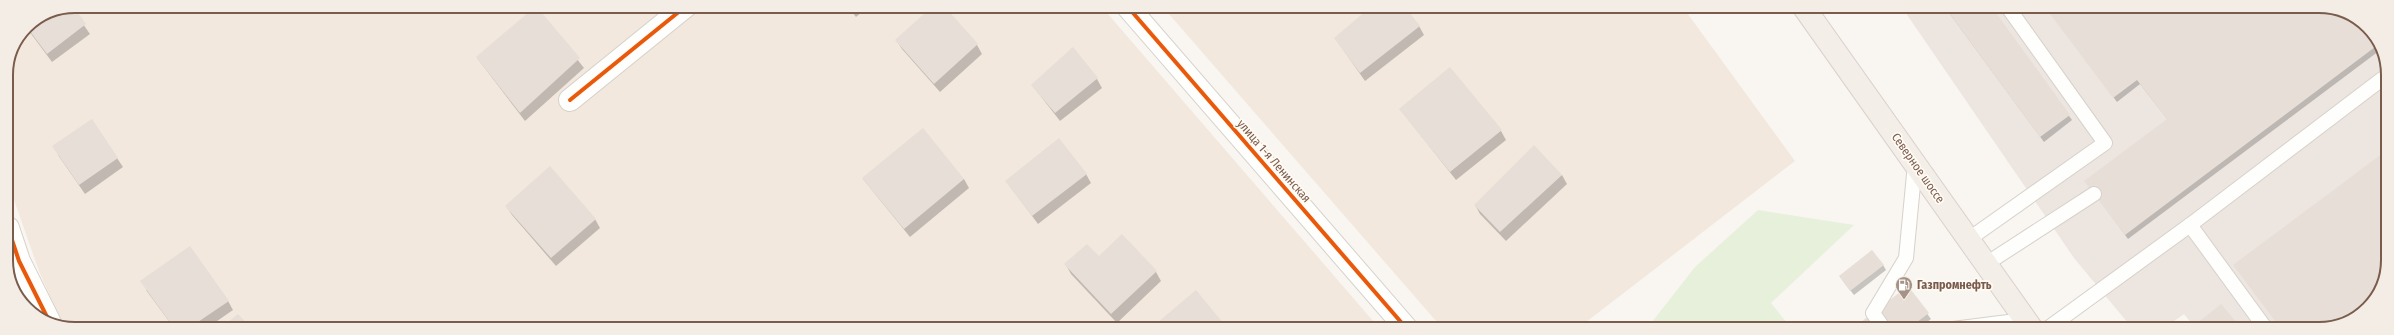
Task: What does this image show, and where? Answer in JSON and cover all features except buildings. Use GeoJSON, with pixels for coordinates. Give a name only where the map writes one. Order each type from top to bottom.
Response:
{"type":"FeatureCollection","features":[{"type":"Feature","properties":{"kind":"main road","name":"Северное шоссе"},"geometry":{"type":"LineString","coordinates":[[1808,13],[2027,322]]}},
{"type":"Feature","properties":{"kind":"street"},"geometry":{"type":"LineString","coordinates":[[570,100],[677,13]]}},
{"type":"Feature","properties":{"kind":"street","name":"улица 1-я Ленинская"},"geometry":{"type":"LineString","coordinates":[[1133,13],[1401,322]]}},
{"type":"Feature","properties":{"kind":"street"},"geometry":{"type":"LineString","coordinates":[[13,243],[19,261],[46,316]]}},
{"type":"Feature","properties":{"kind":"lane"},"geometry":{"type":"LineString","coordinates":[[1969,239],[2104,143],[2012,13]]}},
{"type":"Feature","properties":{"kind":"lane"},"geometry":{"type":"LineString","coordinates":[[2057,322],[2190,225],[2381,80]]}},
{"type":"Feature","properties":{"kind":"lane"},"geometry":{"type":"LineString","coordinates":[[1879,322],[1873,313],[1906,258],[1915,164]]}},
{"type":"Feature","properties":{"kind":"lane"},"geometry":{"type":"LineString","coordinates":[[1986,264],[2094,194]]}},
{"type":"Feature","properties":{"kind":"lane"},"geometry":{"type":"LineString","coordinates":[[2190,225],[2261,322]]}},
{"type":"Feature","properties":{"kind":"shaded area"},"geometry":{"type":"Polygon","coordinates":[[[1107,13],[1374,322],[75,322],[60,320],[39,271],[13,197],[14,63],[23,40],[31,31],[40,23],[63,14],[1107,13]]]}},
{"type":"Feature","properties":{"kind":"shaded area"},"geometry":{"type":"Polygon","coordinates":[[[1168,13],[1687,13],[1795,161],[1586,322],[1437,322],[1168,13]]]}},
{"type":"Feature","properties":{"kind":"shaded area"},"geometry":{"type":"Polygon","coordinates":[[[1906,13],[2319,13],[2335,15],[2347,19],[2360,28],[2368,37],[2378,55],[2381,75],[2381,260],[2378,280],[2373,291],[2354,312],[2331,321],[2319,322],[2190,322],[2184,314],[2173,322],[2127,322],[2074,258],[1906,13]]]}},
{"type":"Feature","properties":{"kind":"green space"},"geometry":{"type":"Polygon","coordinates":[[[1758,210],[1854,225],[1771,303],[1786,322],[1652,322],[1695,267],[1758,210]]]}},
{"type":"Feature","properties":{"kind":"cycle path"},"geometry":{"type":"LineString","coordinates":[[570,100],[677,13]]}},
{"type":"Feature","properties":{"kind":"cycle path"},"geometry":{"type":"LineString","coordinates":[[1133,13],[1401,322]]}},
{"type":"Feature","properties":{"kind":"cycle path"},"geometry":{"type":"LineString","coordinates":[[13,243],[19,261],[46,316]]}},
{"type":"Feature","properties":{"kind":"place","name":"Газпромнефть"},"geometry":{"type":"Point","coordinates":[1904,300]}}]}
